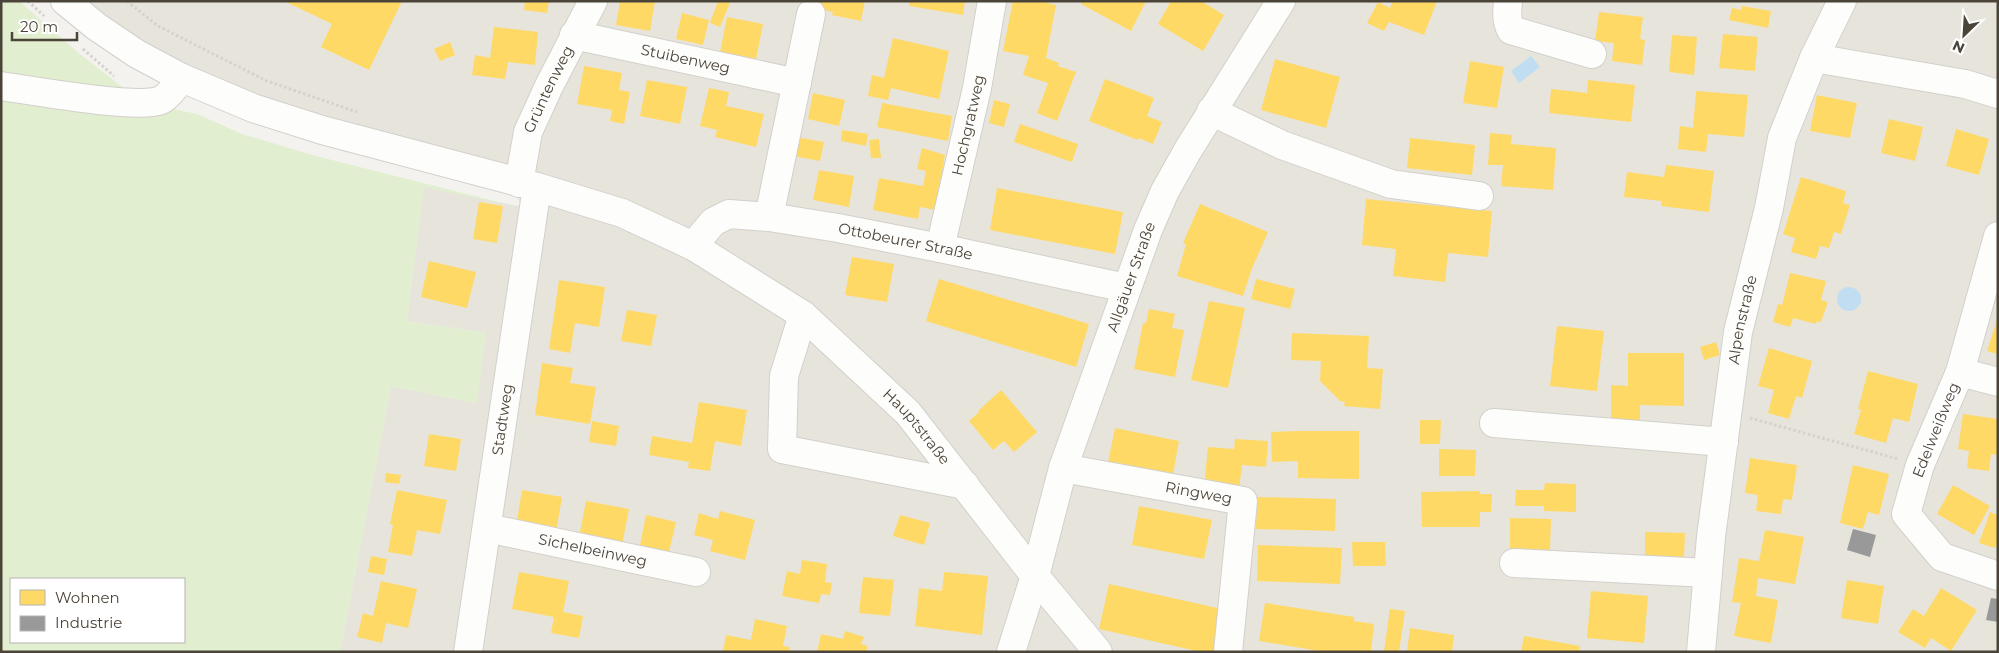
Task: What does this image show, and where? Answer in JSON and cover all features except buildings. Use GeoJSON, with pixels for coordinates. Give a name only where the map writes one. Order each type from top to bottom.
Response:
{"type":"FeatureCollection","features":[{"type":"Feature","properties":{"kind":"street","name":"Hauptstraße"},"geometry":{"type":"LineString","coordinates":[[65,1],[97,27],[137,54],[182,78],[253,108],[322,130],[528,185],[622,213],[693,246],[803,315],[908,413],[1035,576],[1098,652]]}},
{"type":"Feature","properties":{"kind":"street","name":"Grüntenweg"},"geometry":{"type":"LineString","coordinates":[[528,185],[528,132],[574,35],[593,1]]}},
{"type":"Feature","properties":{"kind":"street","name":"Hochgratweg"},"geometry":{"type":"LineString","coordinates":[[940,248],[977,88],[992,1]]}},
{"type":"Feature","properties":{"kind":"street","name":"Allgäuer Straße"},"geometry":{"type":"LineString","coordinates":[[1011,652],[1035,576],[1063,468],[1148,230],[1165,191],[1211,111],[1281,1]]}},
{"type":"Feature","properties":{"kind":"street"},"geometry":{"type":"LineString","coordinates":[[1508,1],[1506,15],[1507,23],[1511,30],[1592,54]]}},
{"type":"Feature","properties":{"kind":"street","name":"Alpenstraße"},"geometry":{"type":"LineString","coordinates":[[1702,652],[1708,573],[1738,332],[1769,208],[1782,138],[1814,58],[1842,1]]}},
{"type":"Feature","properties":{"kind":"street"},"geometry":{"type":"LineString","coordinates":[[770,217],[811,14]]}},
{"type":"Feature","properties":{"kind":"street","name":"Stuibenweg"},"geometry":{"type":"LineString","coordinates":[[574,35],[797,83]]}},
{"type":"Feature","properties":{"kind":"street"},"geometry":{"type":"LineString","coordinates":[[1814,58],[1965,84],[1998,94]]}},
{"type":"Feature","properties":{"kind":"street"},"geometry":{"type":"LineString","coordinates":[[1,86],[147,104],[162,100],[182,78]]}},
{"type":"Feature","properties":{"kind":"street"},"geometry":{"type":"LineString","coordinates":[[1211,111],[1282,145],[1391,184],[1479,196]]}},
{"type":"Feature","properties":{"kind":"street","name":"Stadtweg"},"geometry":{"type":"LineString","coordinates":[[468,652],[487,528],[528,185]]}},
{"type":"Feature","properties":{"kind":"street","name":"Ottobeurer Straße"},"geometry":{"type":"LineString","coordinates":[[693,246],[713,222],[729,214],[770,217],[940,248],[1126,288]]}},
{"type":"Feature","properties":{"kind":"street","name":"Edelweißweg"},"geometry":{"type":"LineString","coordinates":[[1998,236],[1960,372],[1920,465],[1906,514],[1942,557],[1998,576]]}},
{"type":"Feature","properties":{"kind":"street"},"geometry":{"type":"LineString","coordinates":[[803,315],[784,376],[782,449],[965,485]]}},
{"type":"Feature","properties":{"kind":"street"},"geometry":{"type":"LineString","coordinates":[[1960,372],[1998,382]]}},
{"type":"Feature","properties":{"kind":"street"},"geometry":{"type":"LineString","coordinates":[[1494,422],[1724,442]]}},
{"type":"Feature","properties":{"kind":"street","name":"Ringweg"},"geometry":{"type":"LineString","coordinates":[[1063,468],[1243,501],[1228,652]]}},
{"type":"Feature","properties":{"kind":"street","name":"Sichelbeinweg"},"geometry":{"type":"LineString","coordinates":[[487,528],[696,572]]}},
{"type":"Feature","properties":{"kind":"street"},"geometry":{"type":"LineString","coordinates":[[1514,563],[1708,573]]}},
{"type":"Feature","properties":{"kind":"path"},"geometry":{"type":"LineString","coordinates":[[127,1],[158,26],[267,81],[361,114]]}},
{"type":"Feature","properties":{"kind":"path"},"geometry":{"type":"LineString","coordinates":[[1728,411],[1920,465]]}},
{"type":"Feature","properties":{"kind":"shaded area"},"geometry":{"type":"Polygon","coordinates":[[[86,1],[1998,1],[1998,652],[340,652],[391,386],[476,403],[486,333],[407,321],[424,186],[522,207],[504,167],[261,98],[201,73],[148,46],[86,1]]]}},
{"type":"Feature","properties":{"kind":"green space"},"geometry":{"type":"Polygon","coordinates":[[[1,1],[19,1],[80,54],[130,93],[1,80],[1,1]]]}},
{"type":"Feature","properties":{"kind":"green space"},"geometry":{"type":"Polygon","coordinates":[[[1,93],[148,112],[173,109],[197,114],[242,134],[316,156],[522,208],[424,187],[407,321],[486,333],[477,403],[391,386],[340,652],[1,652],[1,93]]]}},
{"type":"Feature","properties":{"kind":"water"},"geometry":{"type":"Polygon","coordinates":[[[1531,56],[1540,67],[1519,83],[1511,71],[1531,56]]]}},
{"type":"Feature","properties":{"kind":"water"},"geometry":{"type":"Polygon","coordinates":[[[1849,287],[1857,291],[1861,299],[1857,307],[1849,311],[1841,307],[1837,299],[1841,291],[1849,287]]]}}]}
